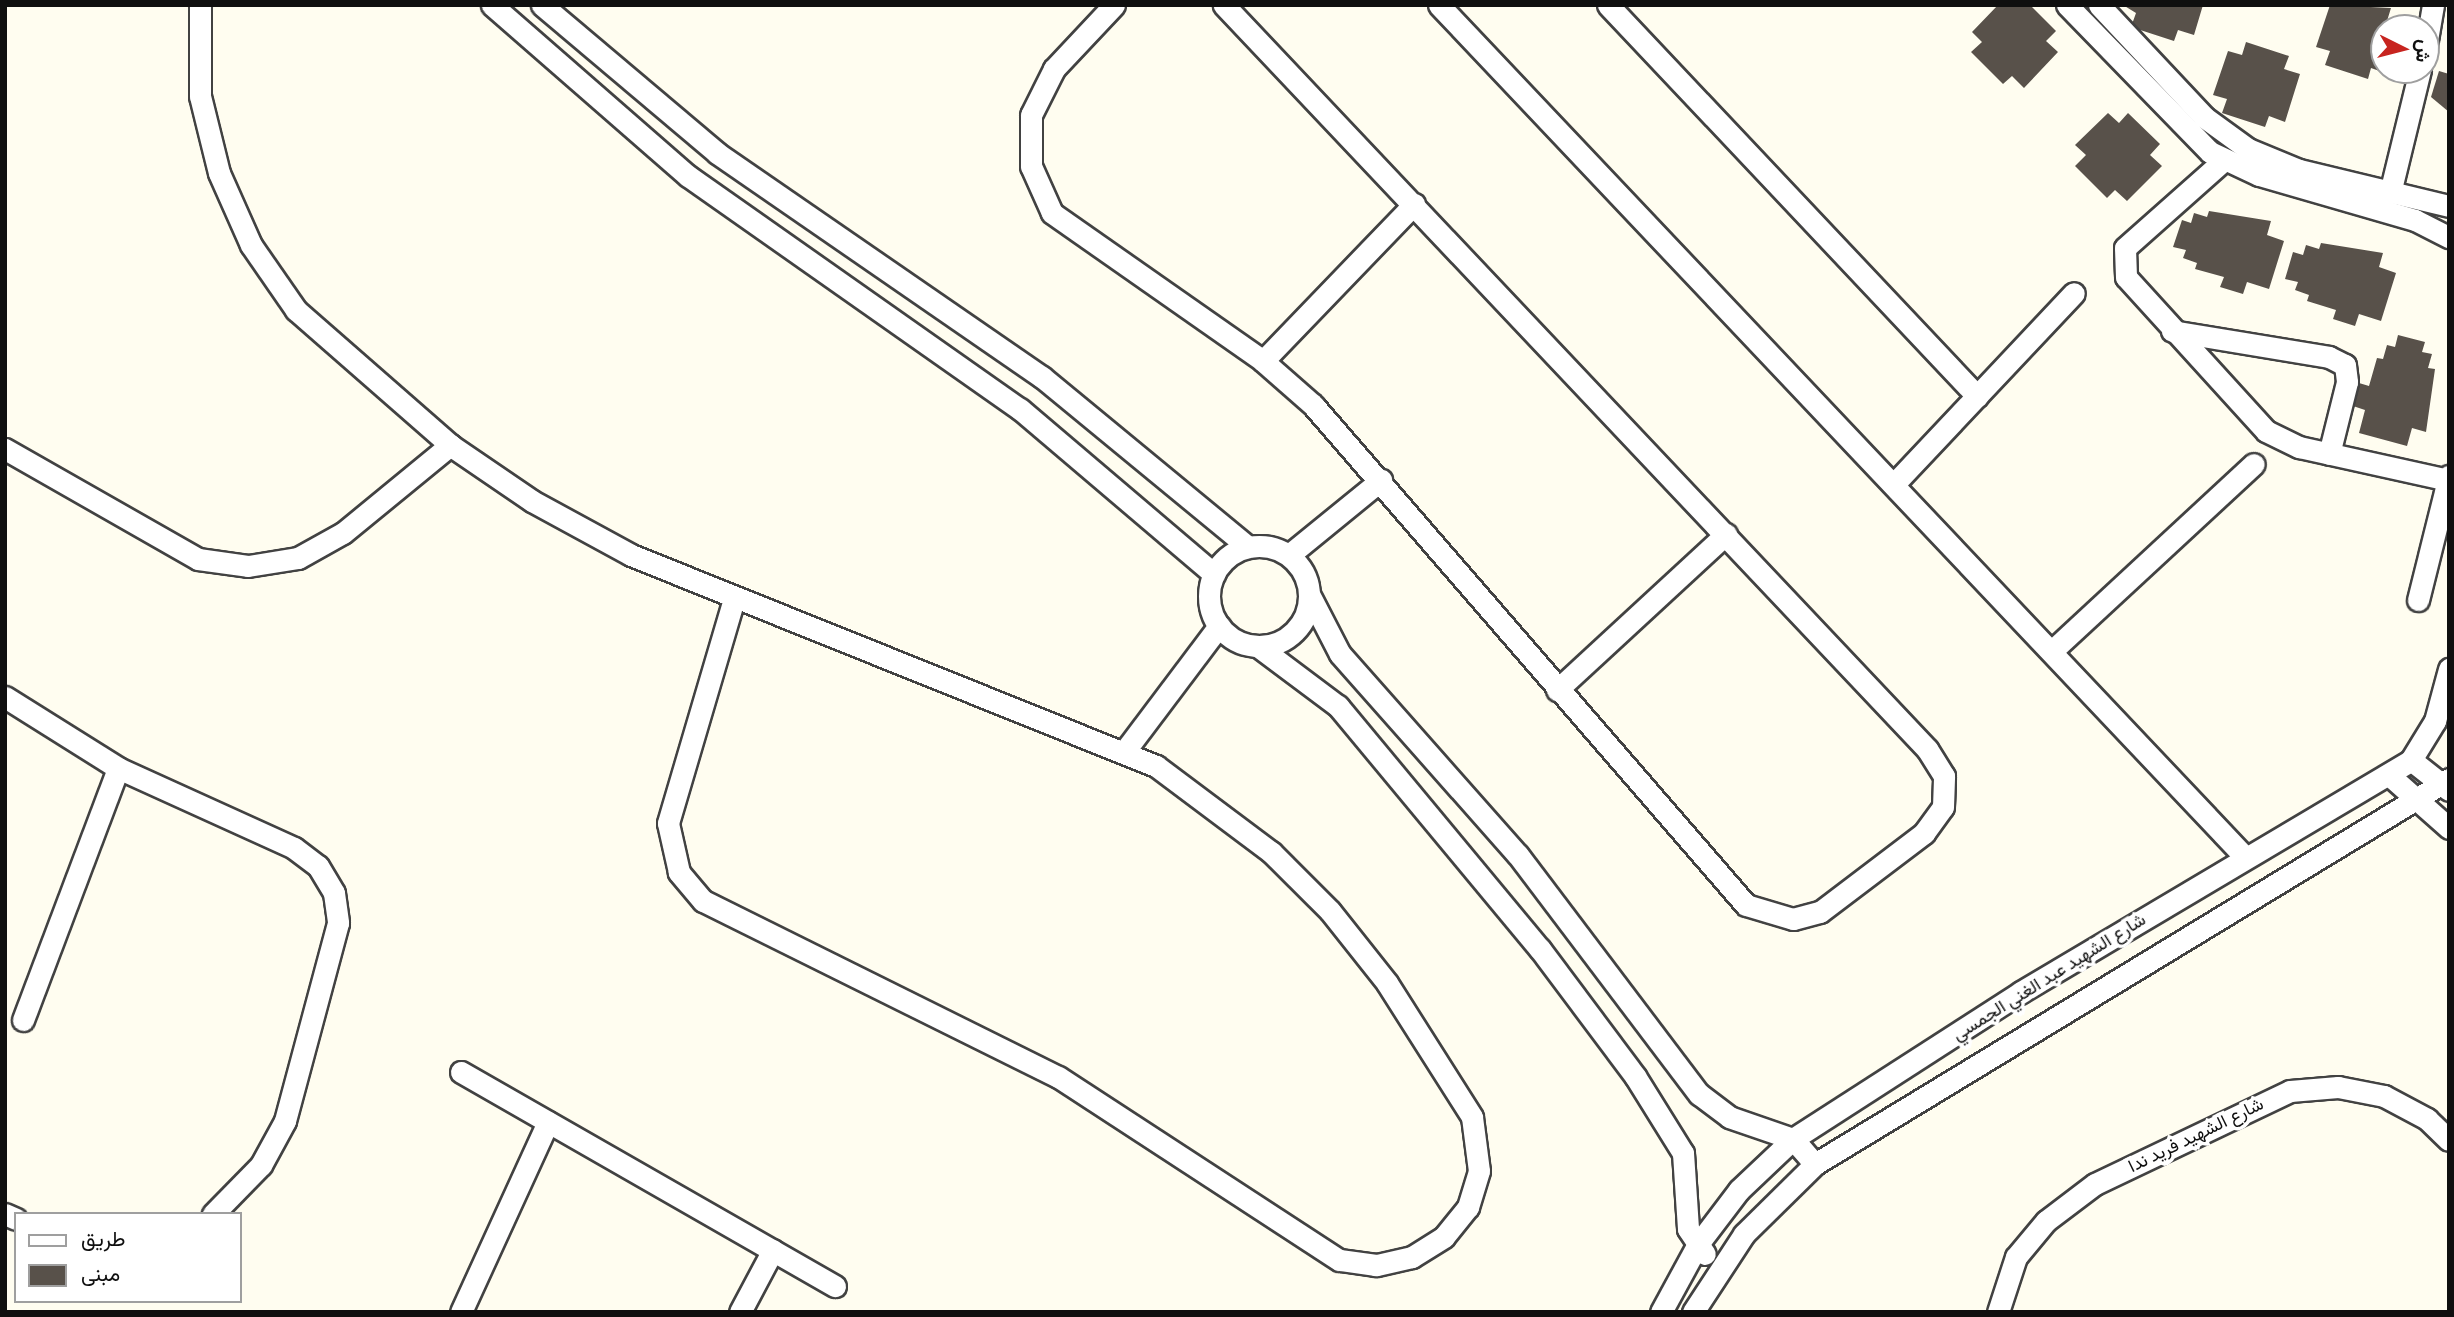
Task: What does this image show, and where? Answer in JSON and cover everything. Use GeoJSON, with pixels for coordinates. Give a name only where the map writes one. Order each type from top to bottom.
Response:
{"type":"FeatureCollection","features":[{"type":"Feature","properties":{"kind":"street"},"geometry":{"type":"LineString","coordinates":[[200,5],[200,96],[219,173],[251,245],[296,310],[450,445],[609,543],[734,599],[1124,752],[1203,797],[1330,911],[1387,983],[1472,1117],[1479,1171],[1468,1207],[1444,1237],[1412,1257],[1376,1265],[1339,1260],[1058,1077],[703,901],[679,872],[668,823],[734,599]]}},
{"type":"Feature","properties":{"kind":"street"},"geometry":{"type":"LineString","coordinates":[[492,5],[688,176],[1020,409],[1214,574]]}},
{"type":"Feature","properties":{"kind":"street"},"geometry":{"type":"LineString","coordinates":[[542,5],[717,153],[1042,377],[1248,547],[1289,555]]}},
{"type":"Feature","properties":{"kind":"street"},"geometry":{"type":"LineString","coordinates":[[1114,5],[1054,69],[1031,115],[1031,166],[1052,213],[1091,246],[1262,361],[1313,405],[1381,480],[1557,690],[1746,905],[1765,915],[1793,919],[1820,912],[1924,833],[1943,797],[1944,776],[1927,749],[1727,534],[1224,5]]}},
{"type":"Feature","properties":{"kind":"street"},"geometry":{"type":"LineString","coordinates":[[1438,5],[2054,649],[2245,857]]}},
{"type":"Feature","properties":{"kind":"street"},"geometry":{"type":"LineString","coordinates":[[1608,5],[1977,396]]}},
{"type":"Feature","properties":{"kind":"street"},"geometry":{"type":"LineString","coordinates":[[2067,5],[2186,131],[2224,160],[2415,220],[2449,237]]}},
{"type":"Feature","properties":{"kind":"street"},"geometry":{"type":"LineString","coordinates":[[2099,5],[2225,134],[2273,161],[2449,206]]}},
{"type":"Feature","properties":{"kind":"street"},"geometry":{"type":"LineString","coordinates":[[2390,193],[2417,84]]}},
{"type":"Feature","properties":{"kind":"street"},"geometry":{"type":"LineString","coordinates":[[2224,160],[2126,248],[2126,277],[2266,432],[2329,454],[2448,478],[2417,600]]}},
{"type":"Feature","properties":{"kind":"street"},"geometry":{"type":"LineString","coordinates":[[1262,361],[1414,204]]}},
{"type":"Feature","properties":{"kind":"street"},"geometry":{"type":"LineString","coordinates":[[1894,484],[2074,293]]}},
{"type":"Feature","properties":{"kind":"street"},"geometry":{"type":"LineString","coordinates":[[2172,331],[2329,357],[2345,365],[2347,382],[2329,454]]}},
{"type":"Feature","properties":{"kind":"street"},"geometry":{"type":"LineString","coordinates":[[5,449],[198,559],[248,566],[298,558],[342,533],[450,445]]}},
{"type":"Feature","properties":{"kind":"street"},"geometry":{"type":"LineString","coordinates":[[2054,649],[2254,464]]}},
{"type":"Feature","properties":{"kind":"street"},"geometry":{"type":"LineString","coordinates":[[1289,555],[1381,480]]}},
{"type":"Feature","properties":{"kind":"street"},"geometry":{"type":"LineString","coordinates":[[1557,690],[1727,534]]}},
{"type":"Feature","properties":{"kind":"street"},"geometry":{"type":"LineString","coordinates":[[1248,547],[1214,574],[1209,601],[1219,626],[1230,638],[1259,647],[1338,706],[1532,939],[1635,1076],[1683,1153],[1685,1212],[1698,1244],[1716,1272]]}},
{"type":"Feature","properties":{"kind":"street"},"geometry":{"type":"LineString","coordinates":[[1289,555],[1340,654],[1518,855],[1699,1094],[1729,1117],[1793,1139],[1815,1164]]}},
{"type":"Feature","properties":{"kind":"street"},"geometry":{"type":"LineString","coordinates":[[1259,647],[1295,632],[1310,596]]}},
{"type":"Feature","properties":{"kind":"street"},"geometry":{"type":"LineString","coordinates":[[1124,752],[1219,626]]}},
{"type":"Feature","properties":{"kind":"street","name":"شارع الشهيد عبد الغني الجمسي"},"geometry":{"type":"LineString","coordinates":[[1661,1312],[1698,1244],[1739,1190],[1793,1139],[2245,857],[2410,761],[2435,721],[2449,669]]}},
{"type":"Feature","properties":{"kind":"street"},"geometry":{"type":"LineString","coordinates":[[5,697],[118,768],[294,848],[318,866],[334,893],[338,923],[285,1121],[261,1165],[215,1212]]}},
{"type":"Feature","properties":{"kind":"street"},"geometry":{"type":"LineString","coordinates":[[2410,761],[2447,785]]}},
{"type":"Feature","properties":{"kind":"street"},"geometry":{"type":"LineString","coordinates":[[23,1020],[118,768]]}},
{"type":"Feature","properties":{"kind":"street"},"geometry":{"type":"LineString","coordinates":[[2389,775],[2423,799],[2449,828]]}},
{"type":"Feature","properties":{"kind":"street","name":"شارع الشهيد عبد الغني الجمسي"},"geometry":{"type":"LineString","coordinates":[[1693,1312],[1716,1272],[1775,1199],[1815,1164],[2027,1030],[2447,785]]}},
{"type":"Feature","properties":{"kind":"street"},"geometry":{"type":"LineString","coordinates":[[461,1072],[835,1286]]}},
{"type":"Feature","properties":{"kind":"street","name":"شارع الشهيد فريد ندا"},"geometry":{"type":"LineString","coordinates":[[1998,1312],[2016,1257],[2046,1221],[2095,1184],[2290,1091],[2338,1087],[2384,1096],[2427,1119],[2449,1140]]}},
{"type":"Feature","properties":{"kind":"street"},"geometry":{"type":"LineString","coordinates":[[461,1312],[548,1122]]}},
{"type":"Feature","properties":{"kind":"street"},"geometry":{"type":"LineString","coordinates":[[740,1312],[773,1250]]}},
{"type":"Feature","properties":{"kind":"building"},"geometry":{"type":"Polygon","coordinates":[[[1998,5],[2030,5],[2056,31],[2046,41],[2058,52],[2024,88],[2012,76],[2003,84],[1971,52],[1982,42],[1972,32],[1998,5]]]}},
{"type":"Feature","properties":{"kind":"building"},"geometry":{"type":"Polygon","coordinates":[[[2123,5],[2203,5],[2194,35],[2178,30],[2174,41],[2131,27],[2136,13],[2123,5]]]}},
{"type":"Feature","properties":{"kind":"building"},"geometry":{"type":"Polygon","coordinates":[[[2330,5],[2391,8],[2389,14],[2370,14],[2368,79],[2325,65],[2330,51],[2316,47],[2330,5]]]}},
{"type":"Feature","properties":{"kind":"building"},"geometry":{"type":"Polygon","coordinates":[[[2246,42],[2289,56],[2284,69],[2300,74],[2285,122],[2269,116],[2265,127],[2222,113],[2227,99],[2213,95],[2228,51],[2242,55],[2246,42]]]}},
{"type":"Feature","properties":{"kind":"building"},"geometry":{"type":"Polygon","coordinates":[[[2440,71],[2449,74],[2449,112],[2431,97],[2435,84],[2440,84],[2440,71]]]}},
{"type":"Feature","properties":{"kind":"building"},"geometry":{"type":"Polygon","coordinates":[[[2108,113],[2119,123],[2128,113],[2160,144],[2150,155],[2162,166],[2127,201],[2115,190],[2107,198],[2075,166],[2086,155],[2075,145],[2108,113]]]}},
{"type":"Feature","properties":{"kind":"building"},"geometry":{"type":"Polygon","coordinates":[[[2209,211],[2271,221],[2267,235],[2284,241],[2269,289],[2247,282],[2243,294],[2220,287],[2224,277],[2195,269],[2197,263],[2183,258],[2186,250],[2173,247],[2182,220],[2191,223],[2194,213],[2207,217],[2209,211]]]}},
{"type":"Feature","properties":{"kind":"building"},"geometry":{"type":"Polygon","coordinates":[[[2321,243],[2383,253],[2379,267],[2396,273],[2381,321],[2359,314],[2355,326],[2333,319],[2336,310],[2307,301],[2309,295],[2295,290],[2298,282],[2285,279],[2293,252],[2303,255],[2306,245],[2319,249],[2321,243]]]}},
{"type":"Feature","properties":{"kind":"building"},"geometry":{"type":"Polygon","coordinates":[[[2398,335],[2425,342],[2422,352],[2432,354],[2428,368],[2435,369],[2426,432],[2412,428],[2407,446],[2359,433],[2365,410],[2353,406],[2359,383],[2369,386],[2377,358],[2383,359],[2387,345],[2395,347],[2398,335]]]}}]}
